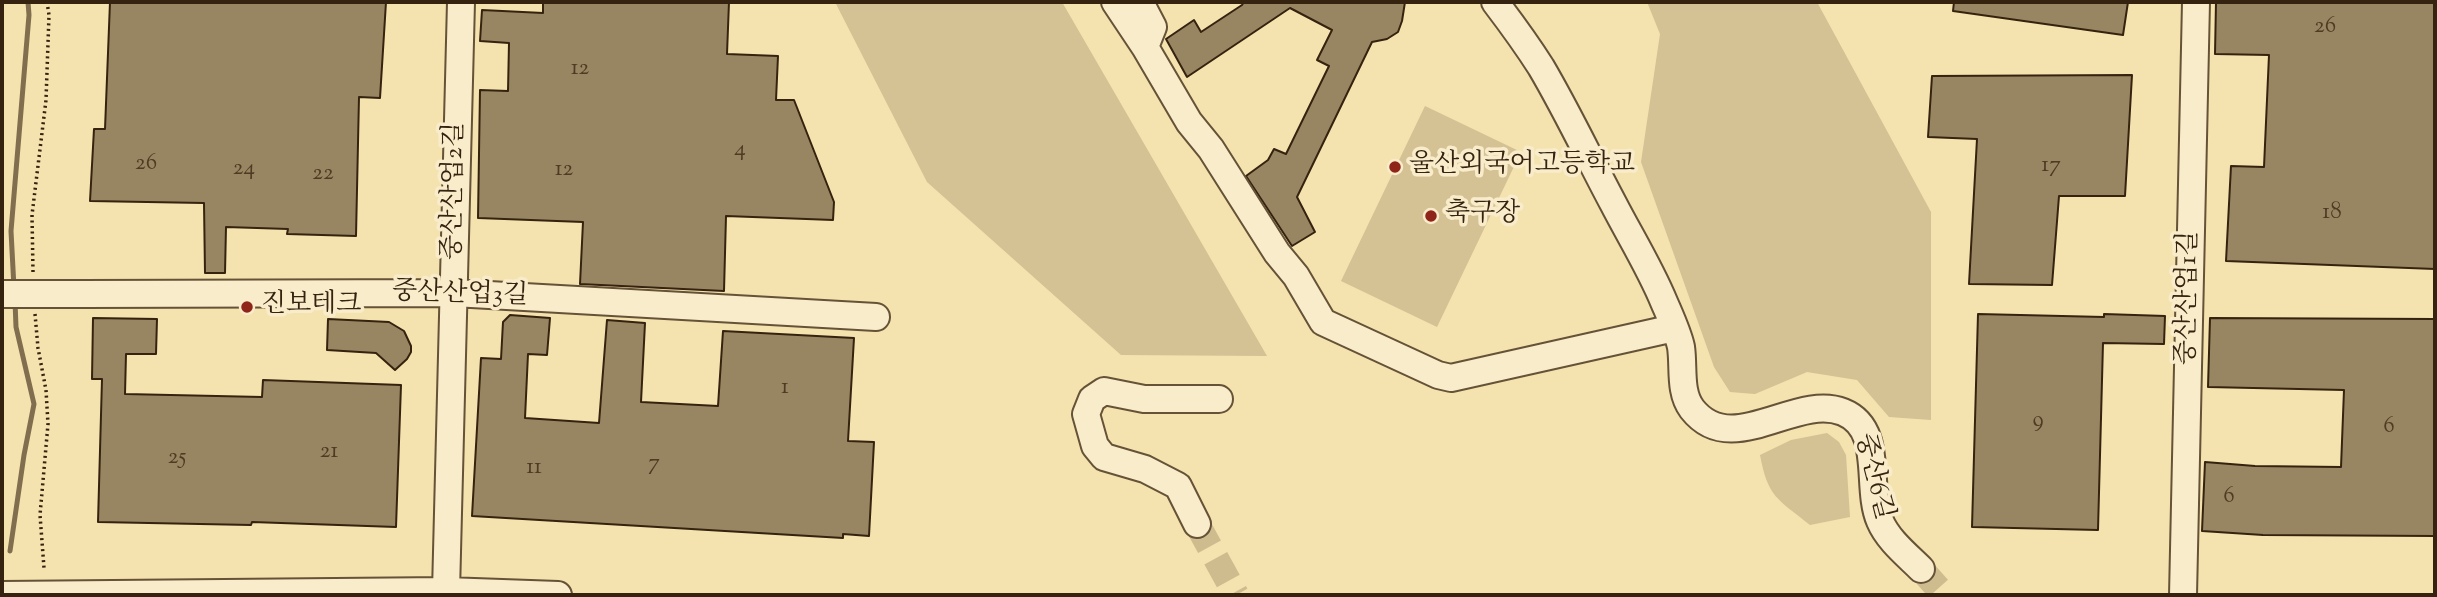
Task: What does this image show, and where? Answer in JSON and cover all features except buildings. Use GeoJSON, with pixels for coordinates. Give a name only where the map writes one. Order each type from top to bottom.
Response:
{"type":"FeatureCollection","features":[{"type":"Feature","properties":{"kind":"street","name":"중산산업2길"},"geometry":{"type":"LineString","coordinates":[[446,591],[461,2]]}},
{"type":"Feature","properties":{"kind":"street"},"geometry":{"type":"LineString","coordinates":[[1115,2],[1189,122],[1211,149],[1277,253],[1296,276],[1323,322],[1331,328],[1348,333],[1438,375],[1451,378],[1674,328]]}},
{"type":"Feature","properties":{"kind":"street"},"geometry":{"type":"LineString","coordinates":[[1140,2],[1153,27],[1145,47]]}},
{"type":"Feature","properties":{"kind":"street","name":"중산6길"},"geometry":{"type":"LineString","coordinates":[[1495,2],[1541,67],[1664,301],[1681,346],[1687,400],[1694,411],[1707,421],[1723,427],[1742,428],[1818,408],[1839,410],[1857,421],[1869,443],[1873,498],[1878,518],[1888,536],[1921,569]]}},
{"type":"Feature","properties":{"kind":"street","name":"중산산업1길"},"geometry":{"type":"LineString","coordinates":[[2183,595],[2196,2]]}},
{"type":"Feature","properties":{"kind":"street","name":"중산산업3길"},"geometry":{"type":"LineString","coordinates":[[2,295],[454,293],[876,317]]}},
{"type":"Feature","properties":{"kind":"street"},"geometry":{"type":"LineString","coordinates":[[1197,524],[1178,486],[1145,469],[1104,457],[1095,446],[1086,414],[1092,399],[1104,391],[1144,399],[1219,399]]}},
{"type":"Feature","properties":{"kind":"street"},"geometry":{"type":"LineString","coordinates":[[2,595],[446,591],[558,595]]}},
{"type":"Feature","properties":{"kind":"shaded area"},"geometry":{"type":"Polygon","coordinates":[[[835,2],[1062,2],[1267,356],[1121,355],[927,182],[835,2]]]}},
{"type":"Feature","properties":{"kind":"shaded area"},"geometry":{"type":"Polygon","coordinates":[[[1647,2],[1817,2],[1931,212],[1931,420],[1889,417],[1857,380],[1807,372],[1755,394],[1730,392],[1714,367],[1641,162],[1660,34],[1647,2]]]}},
{"type":"Feature","properties":{"kind":"shaded area","name":"축구장"},"geometry":{"type":"Polygon","coordinates":[[[1425,106],[1521,152],[1437,327],[1341,281],[1425,106]]]}},
{"type":"Feature","properties":{"kind":"shaded area"},"geometry":{"type":"Polygon","coordinates":[[[1827,433],[1839,442],[1846,455],[1850,517],[1810,525],[1782,503],[1771,489],[1760,455],[1791,440],[1827,433]]]}},
{"type":"Feature","properties":{"kind":"waterway"},"geometry":{"type":"LineString","coordinates":[[14,288],[11,231],[28,2]]}},
{"type":"Feature","properties":{"kind":"waterway"},"geometry":{"type":"LineString","coordinates":[[10,551],[34,404],[16,327],[15,301]]}},
{"type":"Feature","properties":{"kind":"tunnel"},"geometry":{"type":"LineString","coordinates":[[1197,524],[1236,595]]}},
{"type":"Feature","properties":{"kind":"tunnel"},"geometry":{"type":"LineString","coordinates":[[1921,569],[1944,595]]}},
{"type":"Feature","properties":{"kind":"place","name":"울산외국어고등학교"},"geometry":{"type":"Point","coordinates":[1395,167]}},
{"type":"Feature","properties":{"kind":"place","name":"축구장"},"geometry":{"type":"Point","coordinates":[1431,216]}},
{"type":"Feature","properties":{"kind":"place","name":"진보테크"},"geometry":{"type":"Point","coordinates":[247,307]}}]}
